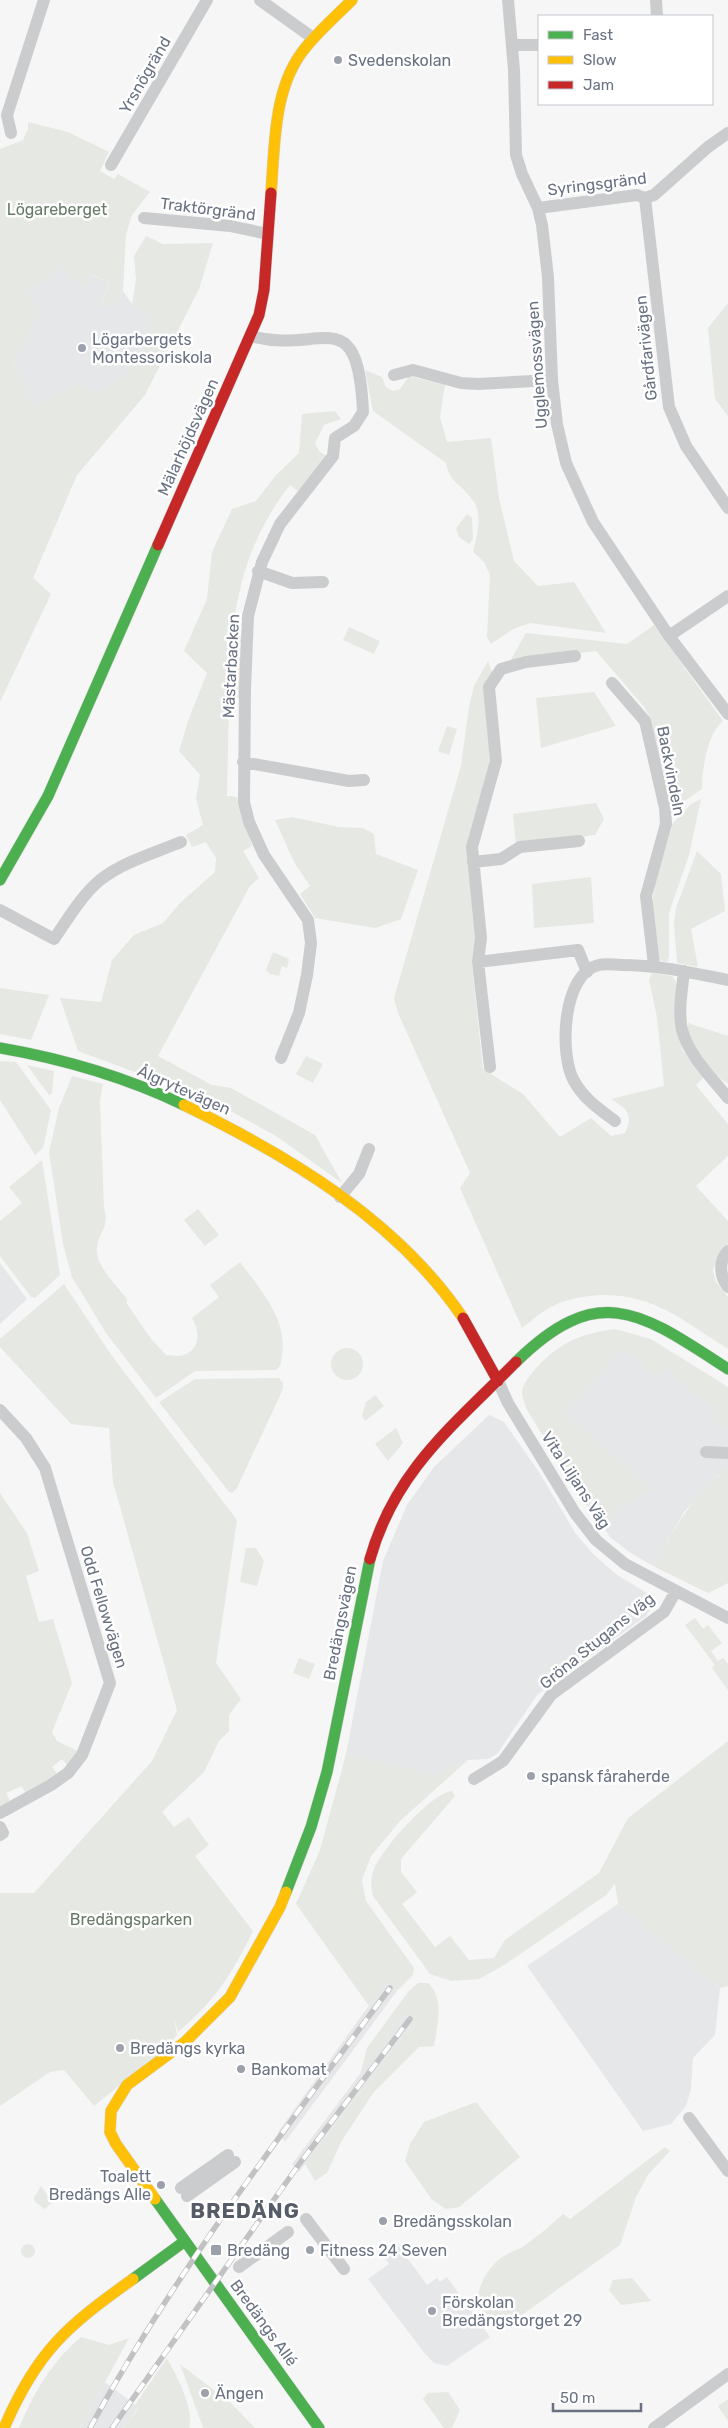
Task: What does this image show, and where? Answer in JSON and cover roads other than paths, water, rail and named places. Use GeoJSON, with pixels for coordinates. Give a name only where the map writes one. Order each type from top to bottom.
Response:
{"type":"FeatureCollection","features":[{"type":"Feature","properties":{"kind":"street"},"geometry":{"type":"LineString","coordinates":[[11,132],[7,115],[44,0]]}},
{"type":"Feature","properties":{"kind":"street","name":"Yrsnögränd"},"geometry":{"type":"LineString","coordinates":[[111,165],[206,0]]}},
{"type":"Feature","properties":{"kind":"street"},"geometry":{"type":"LineString","coordinates":[[260,0],[313,38]]}},
{"type":"Feature","properties":{"kind":"street","name":"Mälarhöjdsvägen"},"geometry":{"type":"LineString","coordinates":[[0,880],[48,796],[251,336],[259,315],[264,290],[274,147],[280,102],[292,68],[313,38],[352,0]]}},
{"type":"Feature","properties":{"kind":"street","name":"Ugglemossvägen"},"geometry":{"type":"LineString","coordinates":[[508,0],[512,45],[516,155],[522,174],[538,208],[547,260],[552,380],[559,436],[572,479],[587,511],[668,636],[728,714]]}},
{"type":"Feature","properties":{"kind":"street"},"geometry":{"type":"LineString","coordinates":[[656,0],[657,15]]}},
{"type":"Feature","properties":{"kind":"street"},"geometry":{"type":"LineString","coordinates":[[512,45],[538,45]]}},
{"type":"Feature","properties":{"kind":"street","name":"Syringsgränd"},"geometry":{"type":"LineString","coordinates":[[538,208],[637,195],[645,198],[654,195],[708,147],[728,133]]}},
{"type":"Feature","properties":{"kind":"street","name":"Gårdfarivägen"},"geometry":{"type":"LineString","coordinates":[[645,198],[669,407],[686,446],[728,508]]}},
{"type":"Feature","properties":{"kind":"street","name":"Traktörgränd"},"geometry":{"type":"LineString","coordinates":[[144,218],[230,226],[268,234]]}},
{"type":"Feature","properties":{"kind":"street","name":"Mästarbacken"},"geometry":{"type":"LineString","coordinates":[[251,336],[264,340],[332,338],[348,344],[355,354],[363,412],[354,426],[335,438],[333,456],[280,524],[258,571],[248,616],[243,762],[244,802],[249,822],[264,855],[308,920],[310,943],[307,975],[299,1013],[281,1058]]}},
{"type":"Feature","properties":{"kind":"street"},"geometry":{"type":"LineString","coordinates":[[394,375],[413,370],[461,383],[478,384],[552,380]]}},
{"type":"Feature","properties":{"kind":"street"},"geometry":{"type":"LineString","coordinates":[[258,571],[292,583],[323,582]]}},
{"type":"Feature","properties":{"kind":"street"},"geometry":{"type":"LineString","coordinates":[[668,636],[728,596]]}},
{"type":"Feature","properties":{"kind":"street"},"geometry":{"type":"LineString","coordinates":[[490,1067],[478,962],[481,938],[472,847],[496,761],[489,687],[501,669],[526,662],[575,656]]}},
{"type":"Feature","properties":{"kind":"street","name":"Backvindeln"},"geometry":{"type":"LineString","coordinates":[[612,682],[645,721],[665,808],[666,824],[646,896],[654,965]]}},
{"type":"Feature","properties":{"kind":"street"},"geometry":{"type":"LineString","coordinates":[[243,762],[349,781],[364,780]]}},
{"type":"Feature","properties":{"kind":"street"},"geometry":{"type":"LineString","coordinates":[[0,910],[54,939],[78,905],[100,881],[118,869],[181,842]]}},
{"type":"Feature","properties":{"kind":"street"},"geometry":{"type":"LineString","coordinates":[[473,862],[501,858],[520,847],[579,842]]}},
{"type":"Feature","properties":{"kind":"street"},"geometry":{"type":"LineString","coordinates":[[478,962],[578,950],[587,972]]}},
{"type":"Feature","properties":{"kind":"street"},"geometry":{"type":"LineString","coordinates":[[614,1121],[587,1100],[573,1080],[568,1058],[566,1035],[568,1005],[574,987],[587,972],[599,965],[654,965],[728,980]]}},
{"type":"Feature","properties":{"kind":"street"},"geometry":{"type":"LineString","coordinates":[[684,971],[680,1008],[682,1029],[689,1048],[722,1086],[728,1098]]}},
{"type":"Feature","properties":{"kind":"street","name":"Ålgrytevägen"},"geometry":{"type":"LineString","coordinates":[[0,1048],[68,1062],[166,1097],[255,1141],[340,1197],[392,1237],[423,1267],[489,1361],[498,1381]]}},
{"type":"Feature","properties":{"kind":"street"},"geometry":{"type":"LineString","coordinates":[[340,1197],[359,1174],[369,1149]]}},
{"type":"Feature","properties":{"kind":"street"},"geometry":{"type":"LineString","coordinates":[[728,1251],[721,1268],[723,1281],[728,1287]]}},
{"type":"Feature","properties":{"kind":"street","name":"Bredängsvägen"},"geometry":{"type":"LineString","coordinates":[[111,2111],[127,2085],[185,2042],[230,1997],[280,1907],[314,1819],[327,1772],[369,1561],[383,1520],[401,1486],[419,1461],[498,1381],[548,1334],[566,1322],[582,1316],[609,1312],[636,1315],[655,1324],[728,1369]]}},
{"type":"Feature","properties":{"kind":"street","name":"Vita Liljans Väg"},"geometry":{"type":"LineString","coordinates":[[498,1381],[508,1403],[587,1530],[620,1561],[728,1618]]}},
{"type":"Feature","properties":{"kind":"street","name":"Odd Fellowvägen"},"geometry":{"type":"LineString","coordinates":[[0,1410],[26,1438],[45,1468],[110,1683],[82,1755],[68,1773],[52,1785],[0,1812]]}},
{"type":"Feature","properties":{"kind":"street"},"geometry":{"type":"LineString","coordinates":[[706,1452],[728,1453]]}},
{"type":"Feature","properties":{"kind":"street","name":"Gröna Stugans Väg"},"geometry":{"type":"LineString","coordinates":[[474,1779],[503,1761],[551,1695],[664,1612],[676,1591]]}},
{"type":"Feature","properties":{"kind":"street"},"geometry":{"type":"LineString","coordinates":[[0,1827],[3,1833],[0,1835]]}},
{"type":"Feature","properties":{"kind":"street","name":"Bredängs Allé"},"geometry":{"type":"LineString","coordinates":[[111,2111],[110,2132],[116,2144],[319,2428]]}},
{"type":"Feature","properties":{"kind":"street"},"geometry":{"type":"LineString","coordinates":[[689,2118],[728,2172]]}},
{"type":"Feature","properties":{"kind":"street"},"geometry":{"type":"LineString","coordinates":[[184,2192],[232,2158]]}},
{"type":"Feature","properties":{"kind":"street"},"geometry":{"type":"LineString","coordinates":[[306,2219],[344,2269]]}},
{"type":"Feature","properties":{"kind":"street"},"geometry":{"type":"LineString","coordinates":[[239,2266],[288,2232]]}},
{"type":"Feature","properties":{"kind":"street"},"geometry":{"type":"LineString","coordinates":[[4,2428],[19,2392],[37,2363],[53,2343],[82,2318],[185,2241]]}},
{"type":"Feature","properties":{"kind":"street"},"geometry":{"type":"LineString","coordinates":[[654,2428],[728,2374]]}},
{"type":"Feature","properties":{"kind":"railway"},"geometry":{"type":"LineString","coordinates":[[90,2428],[123,2370],[194,2258],[271,2148],[390,1988]]}},
{"type":"Feature","properties":{"kind":"railway"},"geometry":{"type":"LineString","coordinates":[[112,2428],[300,2163],[410,2019]]}},
{"type":"Feature","properties":{"kind":"place","name":"Svedenskolan"},"geometry":{"type":"Point","coordinates":[338,60]}},
{"type":"Feature","properties":{"kind":"place","name":"Lögarbergets Montessoriskola"},"geometry":{"type":"Point","coordinates":[82,348]}},
{"type":"Feature","properties":{"kind":"place","name":"spansk fåraherde"},"geometry":{"type":"Point","coordinates":[531,1776]}},
{"type":"Feature","properties":{"kind":"place","name":"Bredängs kyrka"},"geometry":{"type":"Point","coordinates":[120,2048]}},
{"type":"Feature","properties":{"kind":"place","name":"Bankomat"},"geometry":{"type":"Point","coordinates":[241,2069]}},
{"type":"Feature","properties":{"kind":"place","name":"Toalett Bredängs Alle"},"geometry":{"type":"Point","coordinates":[161,2185]}},
{"type":"Feature","properties":{"kind":"place","name":"Bredängsskolan"},"geometry":{"type":"Point","coordinates":[383,2221]}},
{"type":"Feature","properties":{"kind":"place","name":"Bredäng"},"geometry":{"type":"Point","coordinates":[216,2250]}},
{"type":"Feature","properties":{"kind":"place","name":"Fitness 24 Seven"},"geometry":{"type":"Point","coordinates":[310,2250]}},
{"type":"Feature","properties":{"kind":"place","name":"Förskolan Bredängstorget 29"},"geometry":{"type":"Point","coordinates":[432,2311]}},
{"type":"Feature","properties":{"kind":"place","name":"Ängen"},"geometry":{"type":"Point","coordinates":[205,2393]}},
{"type":"Feature","properties":{"kind":"district","name":"BREDÄNG"},"geometry":{"type":"Point","coordinates":[245,2210]}},
{"type":"Feature","properties":{"kind":"park label","name":"Lögareberget"},"geometry":{"type":"Point","coordinates":[57,209]}},
{"type":"Feature","properties":{"kind":"park label","name":"Bredängsparken"},"geometry":{"type":"Point","coordinates":[131,1919]}}]}
